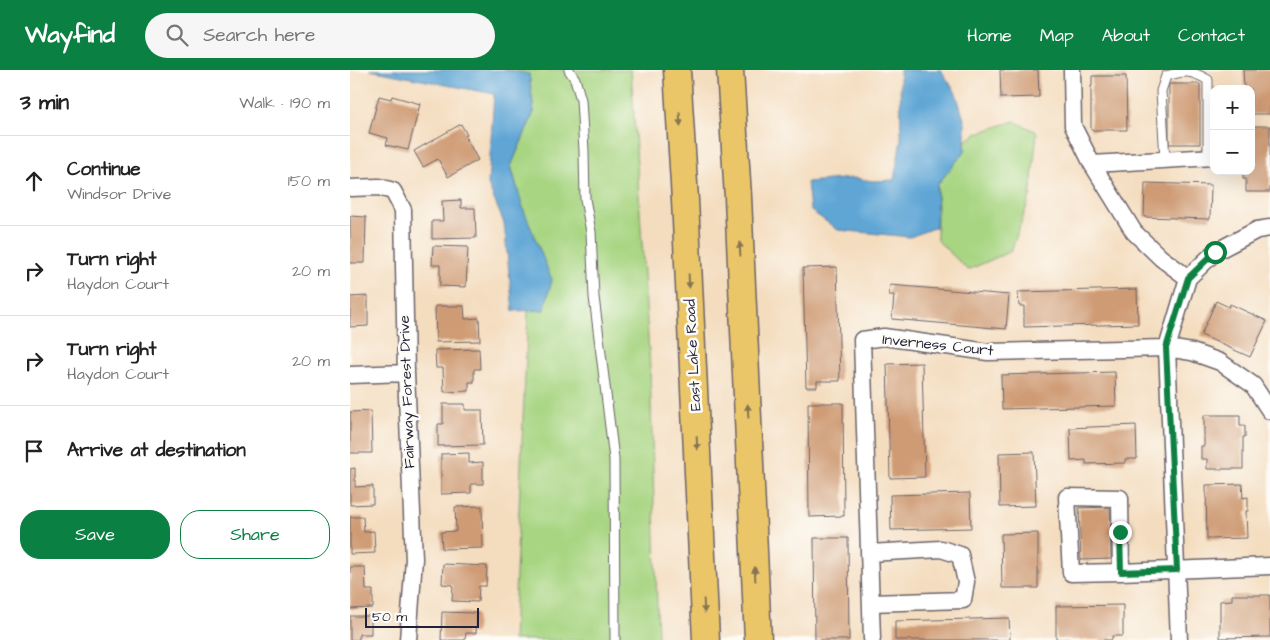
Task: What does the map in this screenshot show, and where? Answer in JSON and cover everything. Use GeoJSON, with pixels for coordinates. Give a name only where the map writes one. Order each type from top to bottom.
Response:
{"type":"FeatureCollection","features":[{"type":"Feature","properties":{"kind":"main road","name":"East Lake Road"},"geometry":{"type":"LineString","coordinates":[[677,70],[706,640]]}},
{"type":"Feature","properties":{"kind":"main road"},"geometry":{"type":"LineString","coordinates":[[730,70],[739,217],[758,640]]}},
{"type":"Feature","properties":{"kind":"street"},"geometry":{"type":"LineString","coordinates":[[1072,70],[1073,126],[1092,164],[1134,232],[1160,258],[1188,278]]}},
{"type":"Feature","properties":{"kind":"street"},"geometry":{"type":"LineString","coordinates":[[1092,164],[1210,157]]}},
{"type":"Feature","properties":{"kind":"street","name":"Fairway Forest Drive"},"geometry":{"type":"LineString","coordinates":[[350,188],[379,187],[393,191],[403,210],[406,374],[414,559],[408,640]]}},
{"type":"Feature","properties":{"kind":"street"},"geometry":{"type":"LineString","coordinates":[[1179,640],[1166,348],[1188,278],[1215,252],[1257,230],[1270,228]]}},
{"type":"Feature","properties":{"kind":"street","name":"Inverness Court"},"geometry":{"type":"LineString","coordinates":[[872,638],[862,340],[884,337],[988,352],[1166,348]]}},
{"type":"Feature","properties":{"kind":"street"},"geometry":{"type":"LineString","coordinates":[[1166,348],[1192,352],[1220,362],[1253,385],[1270,411]]}},
{"type":"Feature","properties":{"kind":"street"},"geometry":{"type":"LineString","coordinates":[[350,375],[406,374]]}},
{"type":"Feature","properties":{"kind":"street"},"geometry":{"type":"LineString","coordinates":[[1121,572],[1120,498],[1067,497],[1071,573],[1121,572],[1270,566]]}},
{"type":"Feature","properties":{"kind":"street"},"geometry":{"type":"LineString","coordinates":[[869,553],[941,549],[960,555],[966,582],[963,600],[871,603]]}},
{"type":"Feature","properties":{"kind":"lane"},"geometry":{"type":"LineString","coordinates":[[569,70],[575,79],[581,100],[585,199],[591,232],[594,297],[614,454],[615,640]]}},
{"type":"Feature","properties":{"kind":"lane"},"geometry":{"type":"LineString","coordinates":[[1164,160],[1161,91],[1166,76],[1181,71],[1196,73],[1208,80],[1210,131]]}},
{"type":"Feature","properties":{"kind":"green space"},"geometry":{"type":"Polygon","coordinates":[[[505,70],[631,70],[650,369],[658,640],[513,640],[528,311],[544,310],[523,208],[511,166],[534,112],[529,74],[505,70]]]}},
{"type":"Feature","properties":{"kind":"green space"},"geometry":{"type":"Polygon","coordinates":[[[1014,121],[1037,132],[1030,197],[1011,251],[968,270],[937,240],[937,185],[965,151],[965,141],[978,133],[1014,121]]]}},
{"type":"Feature","properties":{"kind":"water"},"geometry":{"type":"Polygon","coordinates":[[[370,70],[505,70],[529,74],[534,112],[511,166],[523,208],[552,280],[544,310],[513,311],[504,223],[488,185],[494,94],[370,70]]]}},
{"type":"Feature","properties":{"kind":"water"},"geometry":{"type":"Polygon","coordinates":[[[900,70],[941,70],[956,93],[965,123],[965,151],[937,185],[936,227],[910,237],[838,230],[810,210],[807,182],[853,178],[873,181],[894,180],[901,140],[900,70]]]}},
{"type":"Feature","properties":{"kind":"building"},"geometry":{"type":"Polygon","coordinates":[[[1000,70],[1038,70],[1039,97],[1001,98],[1000,70]]]}},
{"type":"Feature","properties":{"kind":"building"},"geometry":{"type":"Polygon","coordinates":[[[1243,70],[1270,70],[1270,114],[1255,114],[1255,85],[1244,85],[1243,70]]]}},
{"type":"Feature","properties":{"kind":"building"},"geometry":{"type":"Polygon","coordinates":[[[1092,76],[1126,76],[1127,130],[1091,130],[1092,76]]]}},
{"type":"Feature","properties":{"kind":"building"},"geometry":{"type":"Polygon","coordinates":[[[1169,84],[1200,84],[1200,144],[1169,144],[1169,84]]]}},
{"type":"Feature","properties":{"kind":"building"},"geometry":{"type":"Polygon","coordinates":[[[379,96],[391,99],[392,96],[420,104],[408,150],[386,145],[388,138],[369,133],[379,96]]]}},
{"type":"Feature","properties":{"kind":"building"},"geometry":{"type":"Polygon","coordinates":[[[461,124],[467,135],[465,136],[478,160],[448,177],[438,159],[423,167],[414,151],[461,124]]]}},
{"type":"Feature","properties":{"kind":"building"},"geometry":{"type":"Polygon","coordinates":[[[1255,126],[1270,126],[1270,192],[1246,192],[1246,179],[1243,179],[1243,175],[1255,175],[1255,126]]]}},
{"type":"Feature","properties":{"kind":"building"},"geometry":{"type":"Polygon","coordinates":[[[1145,183],[1211,185],[1210,219],[1144,217],[1145,183]]]}},
{"type":"Feature","properties":{"kind":"building"},"geometry":{"type":"Polygon","coordinates":[[[461,200],[461,208],[475,208],[476,238],[432,239],[432,221],[443,221],[442,201],[461,200]]]}},
{"type":"Feature","properties":{"kind":"building"},"geometry":{"type":"Polygon","coordinates":[[[350,216],[366,217],[365,263],[350,263],[350,216]]]}},
{"type":"Feature","properties":{"kind":"building"},"geometry":{"type":"Polygon","coordinates":[[[433,246],[468,247],[466,287],[440,286],[440,265],[432,265],[433,246]]]}},
{"type":"Feature","properties":{"kind":"building"},"geometry":{"type":"Polygon","coordinates":[[[837,267],[840,381],[817,381],[817,387],[806,387],[803,268],[837,267]]]}},
{"type":"Feature","properties":{"kind":"building"},"geometry":{"type":"Polygon","coordinates":[[[890,285],[1009,295],[1006,329],[892,319],[894,295],[889,295],[890,285]]]}},
{"type":"Feature","properties":{"kind":"building"},"geometry":{"type":"Polygon","coordinates":[[[1137,289],[1138,324],[1024,327],[1024,306],[1019,306],[1018,292],[1137,289]]]}},
{"type":"Feature","properties":{"kind":"building"},"geometry":{"type":"Polygon","coordinates":[[[368,296],[368,326],[350,327],[350,297],[368,296]]]}},
{"type":"Feature","properties":{"kind":"building"},"geometry":{"type":"Polygon","coordinates":[[[1216,301],[1229,307],[1230,304],[1267,321],[1250,357],[1201,335],[1216,301]]]}},
{"type":"Feature","properties":{"kind":"building"},"geometry":{"type":"Polygon","coordinates":[[[435,306],[464,306],[465,319],[479,318],[480,341],[436,342],[435,306]]]}},
{"type":"Feature","properties":{"kind":"building"},"geometry":{"type":"Polygon","coordinates":[[[479,349],[480,369],[474,369],[474,382],[469,382],[469,391],[444,392],[443,368],[436,368],[435,350],[479,349]]]}},
{"type":"Feature","properties":{"kind":"building"},"geometry":{"type":"Polygon","coordinates":[[[922,363],[925,477],[890,478],[887,364],[922,363]]]}},
{"type":"Feature","properties":{"kind":"building"},"geometry":{"type":"Polygon","coordinates":[[[1115,372],[1116,406],[1002,409],[1001,375],[1115,372]]]}},
{"type":"Feature","properties":{"kind":"building"},"geometry":{"type":"Polygon","coordinates":[[[808,403],[843,403],[844,516],[809,517],[808,403]]]}},
{"type":"Feature","properties":{"kind":"building"},"geometry":{"type":"Polygon","coordinates":[[[443,404],[465,404],[465,410],[482,410],[483,445],[438,446],[438,424],[443,424],[443,404]]]}},
{"type":"Feature","properties":{"kind":"building"},"geometry":{"type":"Polygon","coordinates":[[[371,411],[372,453],[350,453],[350,412],[371,411]]]}},
{"type":"Feature","properties":{"kind":"building"},"geometry":{"type":"Polygon","coordinates":[[[1204,415],[1240,415],[1240,426],[1245,426],[1243,469],[1207,469],[1207,459],[1201,459],[1201,446],[1204,446],[1204,415]]]}},
{"type":"Feature","properties":{"kind":"building"},"geometry":{"type":"Polygon","coordinates":[[[1136,425],[1137,459],[1125,459],[1125,463],[1086,464],[1086,460],[1071,461],[1070,428],[1136,425]]]}},
{"type":"Feature","properties":{"kind":"building"},"geometry":{"type":"Polygon","coordinates":[[[1034,452],[1036,506],[1000,507],[999,453],[1034,452]]]}},
{"type":"Feature","properties":{"kind":"building"},"geometry":{"type":"Polygon","coordinates":[[[469,453],[469,463],[483,462],[483,484],[471,484],[471,493],[441,494],[441,454],[469,453]]]}},
{"type":"Feature","properties":{"kind":"building"},"geometry":{"type":"Polygon","coordinates":[[[355,468],[355,487],[373,486],[373,504],[350,505],[350,469],[355,468]]]}},
{"type":"Feature","properties":{"kind":"building"},"geometry":{"type":"Polygon","coordinates":[[[1242,484],[1243,498],[1248,497],[1248,511],[1246,511],[1247,538],[1207,539],[1206,485],[1242,484]]]}},
{"type":"Feature","properties":{"kind":"building"},"geometry":{"type":"Polygon","coordinates":[[[970,493],[971,528],[891,530],[890,495],[970,493]]]}},
{"type":"Feature","properties":{"kind":"building"},"geometry":{"type":"Polygon","coordinates":[[[482,506],[483,548],[442,549],[441,532],[456,531],[455,507],[482,506]]]}},
{"type":"Feature","properties":{"kind":"building"},"geometry":{"type":"Polygon","coordinates":[[[1110,507],[1111,559],[1081,560],[1079,508],[1110,507]]]}},
{"type":"Feature","properties":{"kind":"building"},"geometry":{"type":"Polygon","coordinates":[[[350,517],[363,517],[364,532],[374,531],[375,553],[350,554],[350,517]]]}},
{"type":"Feature","properties":{"kind":"building"},"geometry":{"type":"Polygon","coordinates":[[[1038,533],[1038,588],[1002,588],[1001,534],[1038,533]]]}},
{"type":"Feature","properties":{"kind":"building"},"geometry":{"type":"Polygon","coordinates":[[[814,538],[848,538],[849,640],[815,640],[814,538]]]}},
{"type":"Feature","properties":{"kind":"building"},"geometry":{"type":"Polygon","coordinates":[[[443,564],[487,566],[486,586],[479,586],[478,602],[452,601],[453,585],[442,584],[443,564]]]}},
{"type":"Feature","properties":{"kind":"building"},"geometry":{"type":"Polygon","coordinates":[[[350,567],[365,567],[366,590],[373,590],[373,608],[350,609],[350,567]]]}},
{"type":"Feature","properties":{"kind":"building"},"geometry":{"type":"Polygon","coordinates":[[[1232,595],[1270,595],[1270,637],[1220,638],[1220,601],[1232,600],[1232,595]]]}},
{"type":"Feature","properties":{"kind":"building"},"geometry":{"type":"Polygon","coordinates":[[[1123,605],[1123,636],[1112,636],[1112,640],[1056,639],[1056,606],[1123,605]]]}},
{"type":"Feature","properties":{"kind":"building"},"geometry":{"type":"Polygon","coordinates":[[[442,612],[477,613],[476,633],[466,633],[465,640],[441,640],[442,612]]]}},
{"type":"Feature","properties":{"kind":"building"},"geometry":{"type":"Polygon","coordinates":[[[350,616],[371,616],[371,634],[359,634],[359,640],[350,640],[350,616]]]}},
{"type":"Feature","properties":{"kind":"building"},"geometry":{"type":"Polygon","coordinates":[[[1009,618],[1010,640],[895,640],[895,621],[1009,618]]]}},
{"type":"Feature","properties":{"kind":"route"},"geometry":{"type":"LineString","coordinates":[[1120,532],[1121,572],[1177,570],[1166,348],[1188,278],[1215,252]]}}]}
